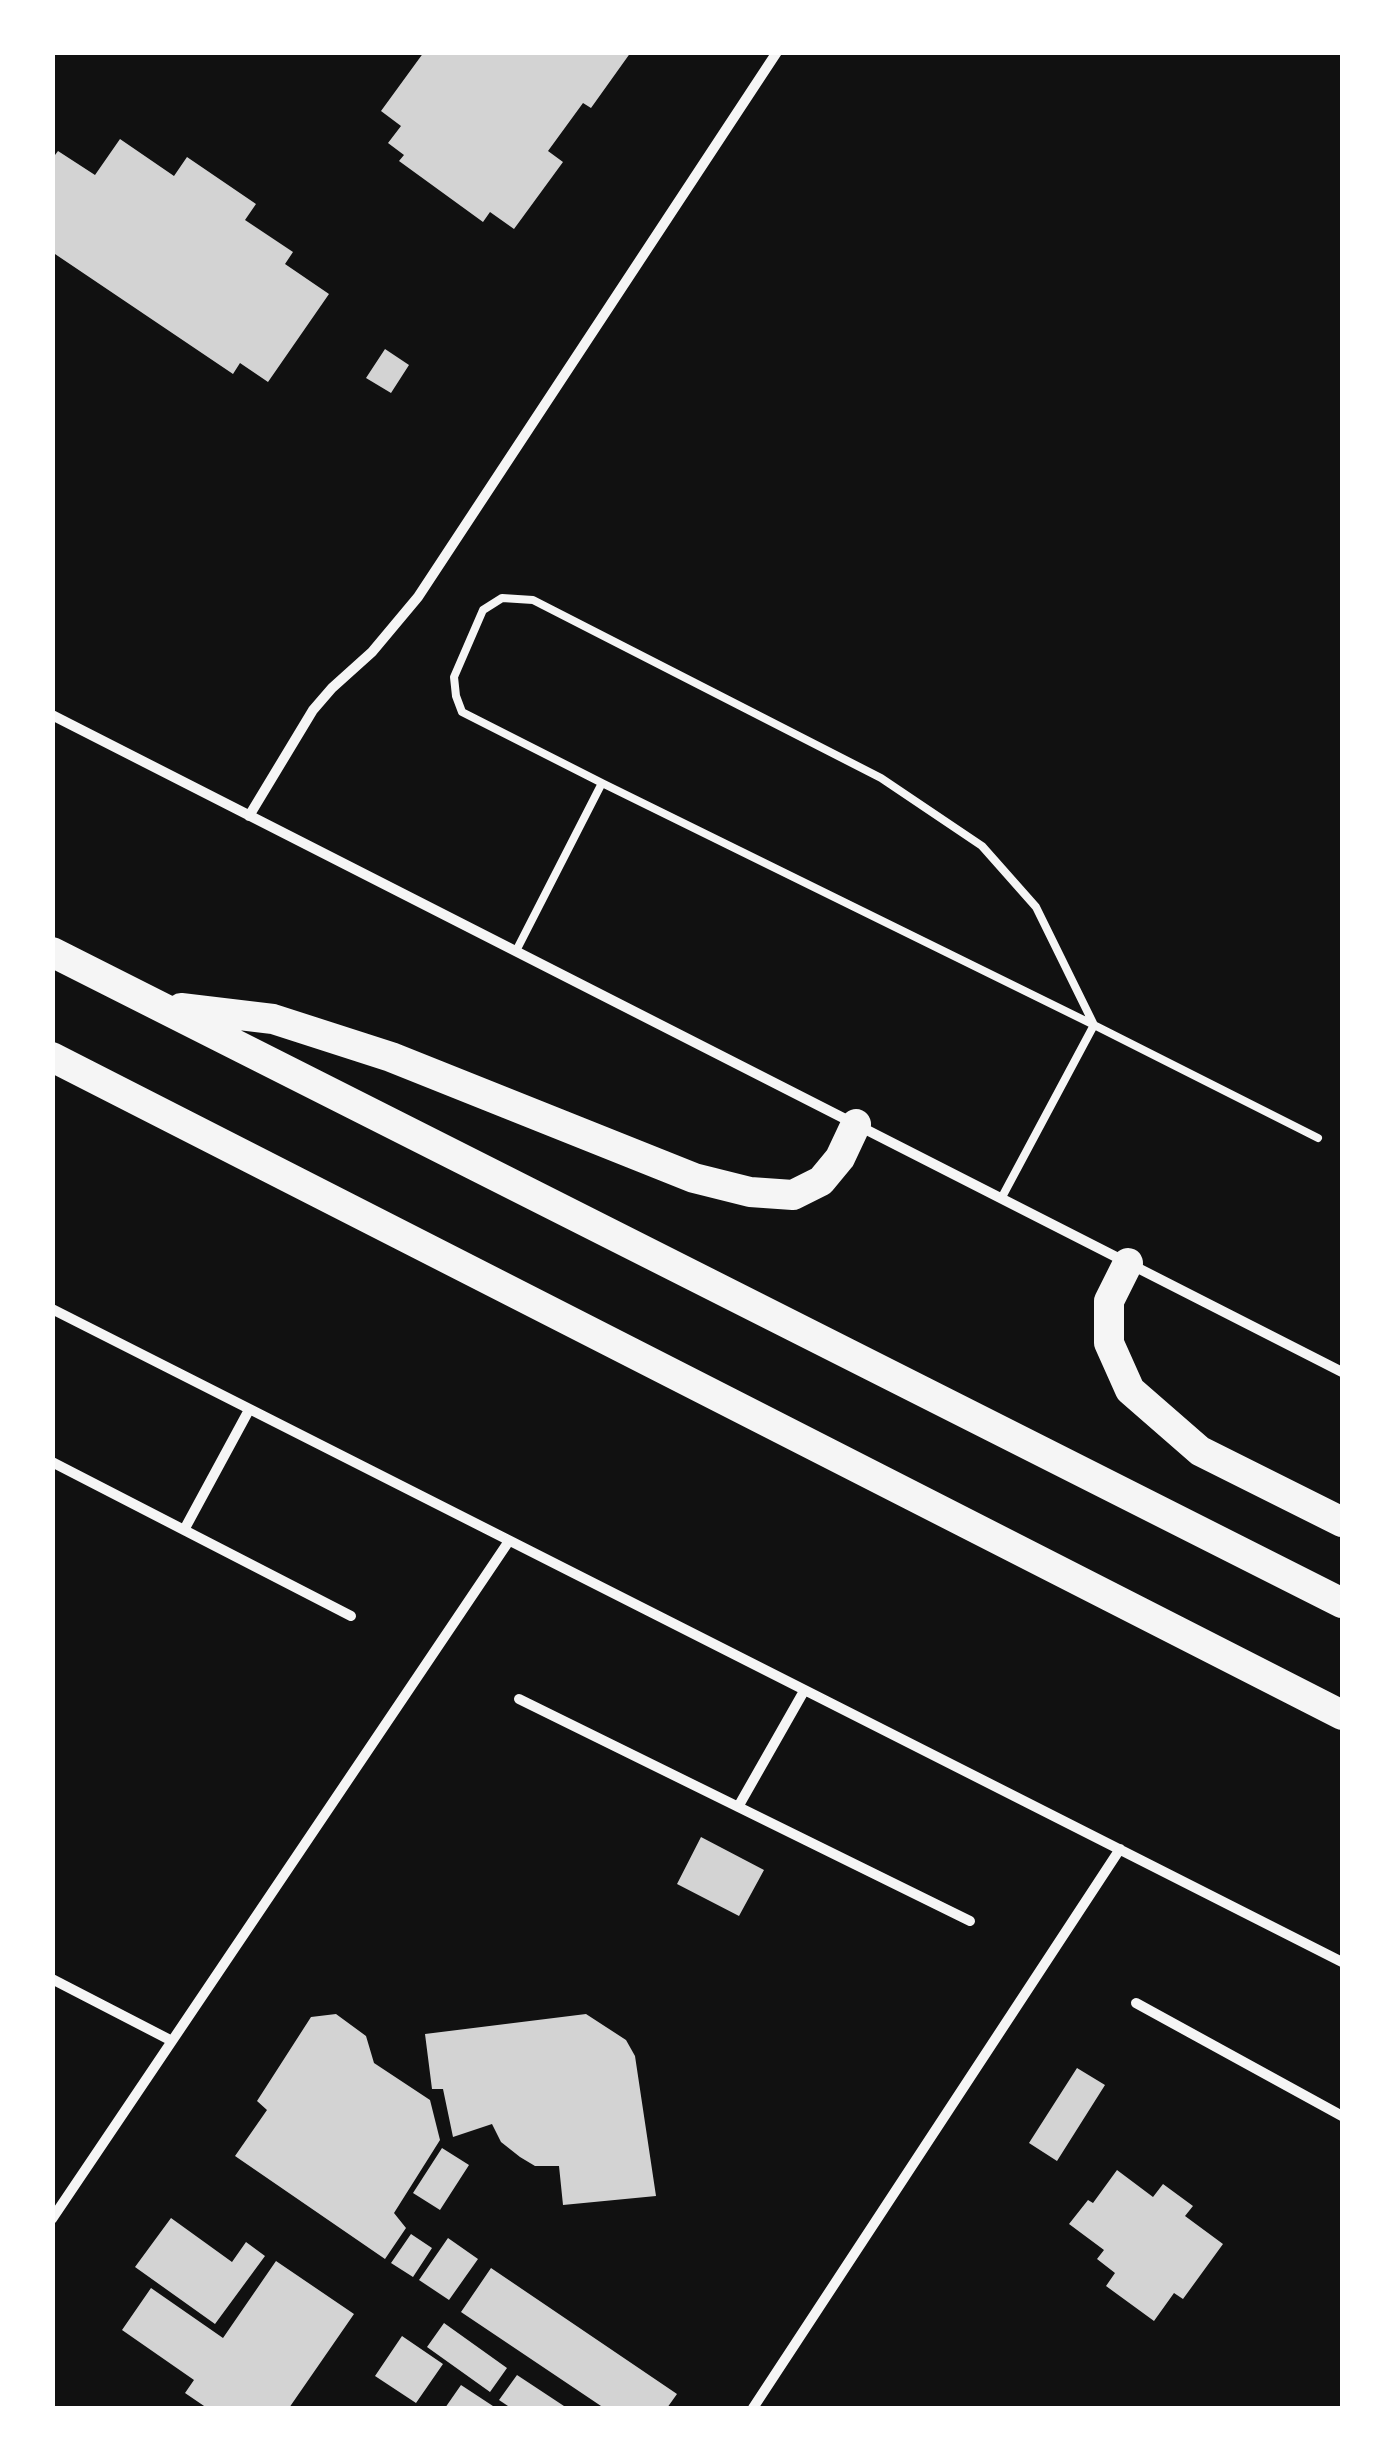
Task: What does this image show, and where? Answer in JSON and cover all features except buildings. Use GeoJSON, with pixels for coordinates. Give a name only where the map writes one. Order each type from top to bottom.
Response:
{"type":"FeatureCollection","features":[{"type":"Feature","properties":{"kind":"highway"},"geometry":{"type":"LineString","coordinates":[[52,952],[1342,1603]]}},
{"type":"Feature","properties":{"kind":"highway"},"geometry":{"type":"LineString","coordinates":[[159,1005],[273,1020],[392,1057],[694,1178],[750,1192],[793,1195],[821,1181],[840,1158],[856,1124]]}},
{"type":"Feature","properties":{"kind":"highway"},"geometry":{"type":"LineString","coordinates":[[52,1057],[1342,1715]]}},
{"type":"Feature","properties":{"kind":"highway"},"geometry":{"type":"LineString","coordinates":[[1128,1263],[1109,1301],[1109,1342],[1130,1390],[1200,1451],[1342,1522]]}},
{"type":"Feature","properties":{"kind":"street"},"geometry":{"type":"LineString","coordinates":[[250,816],[313,710],[372,652],[418,596],[777,52]]}},
{"type":"Feature","properties":{"kind":"street"},"geometry":{"type":"LineString","coordinates":[[52,715],[1342,1372]]}},
{"type":"Feature","properties":{"kind":"street"},"geometry":{"type":"LineString","coordinates":[[52,1309],[1342,1962]]}},
{"type":"Feature","properties":{"kind":"street"},"geometry":{"type":"LineString","coordinates":[[184,1530],[249,1410]]}},
{"type":"Feature","properties":{"kind":"street"},"geometry":{"type":"LineString","coordinates":[[52,1462],[352,1616]]}},
{"type":"Feature","properties":{"kind":"street"},"geometry":{"type":"LineString","coordinates":[[52,2219],[509,1541]]}},
{"type":"Feature","properties":{"kind":"street"},"geometry":{"type":"LineString","coordinates":[[738,1807],[804,1690]]}},
{"type":"Feature","properties":{"kind":"street"},"geometry":{"type":"LineString","coordinates":[[518,1699],[970,1921]]}},
{"type":"Feature","properties":{"kind":"street"},"geometry":{"type":"LineString","coordinates":[[753,2408],[1120,1849]]}},
{"type":"Feature","properties":{"kind":"street"},"geometry":{"type":"LineString","coordinates":[[52,1979],[172,2041]]}},
{"type":"Feature","properties":{"kind":"street"},"geometry":{"type":"LineString","coordinates":[[1136,2003],[1342,2115]]}},
{"type":"Feature","properties":{"kind":"lane"},"geometry":{"type":"LineString","coordinates":[[1094,1025],[1036,907],[982,846],[881,778],[533,600],[502,598],[483,610],[454,677],[462,712],[1318,1138]]}},
{"type":"Feature","properties":{"kind":"lane"},"geometry":{"type":"LineString","coordinates":[[516,951],[602,783]]}},
{"type":"Feature","properties":{"kind":"lane"},"geometry":{"type":"LineString","coordinates":[[1002,1198],[1094,1025]]}}]}
